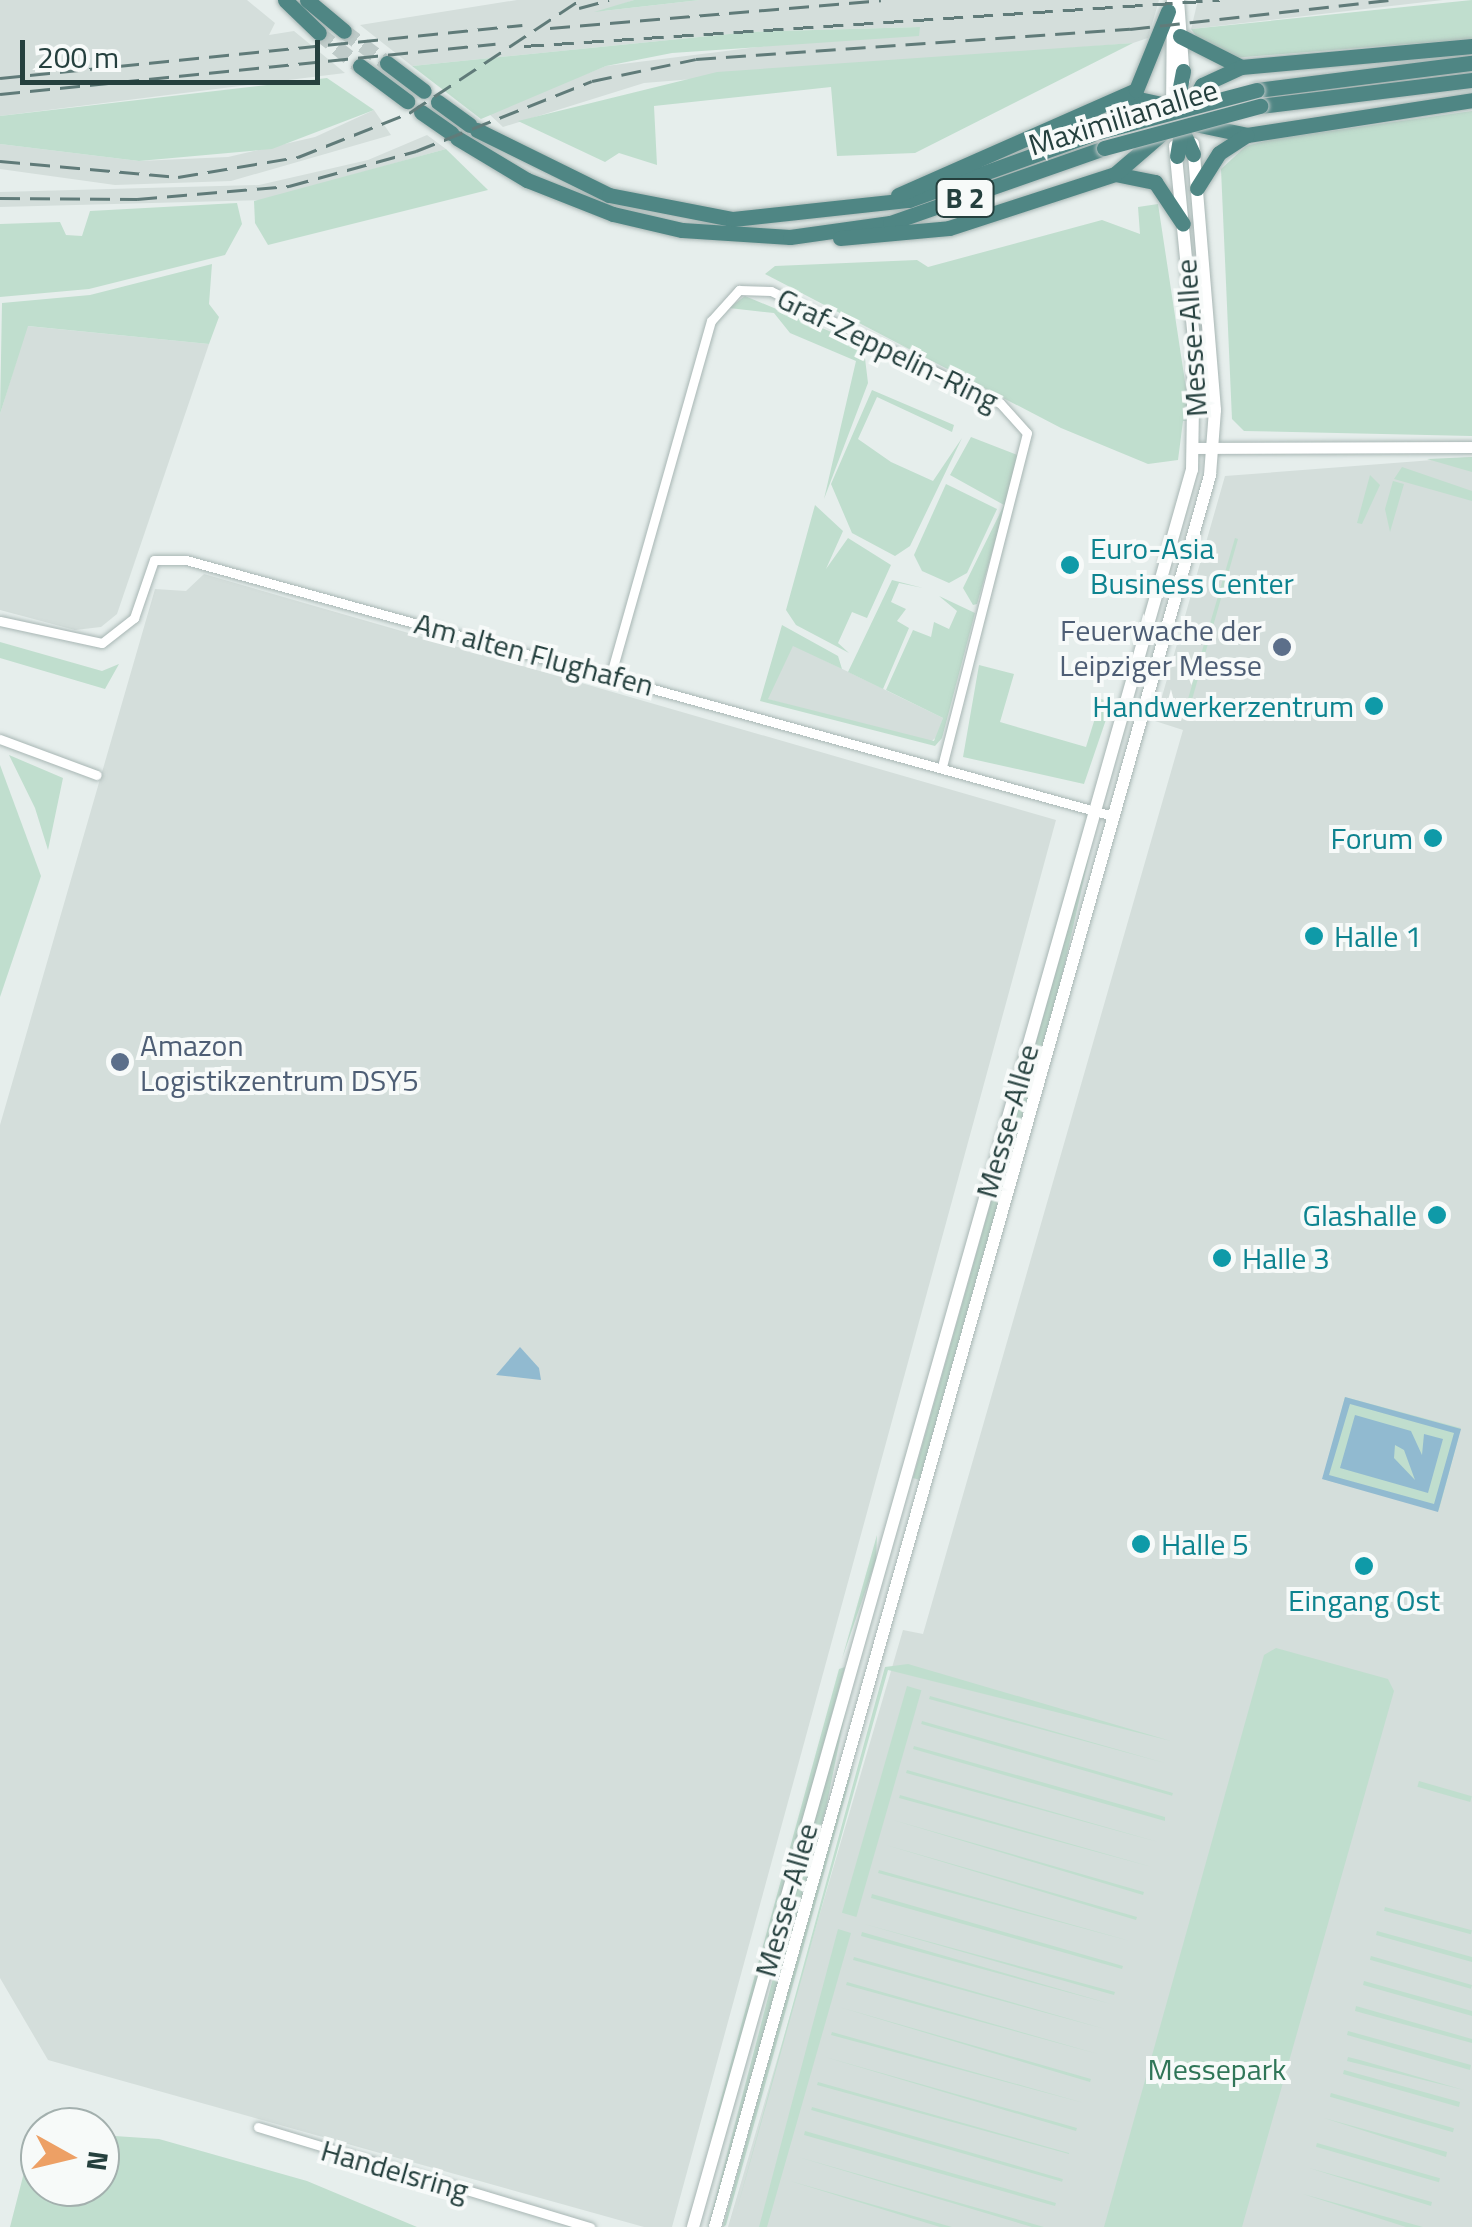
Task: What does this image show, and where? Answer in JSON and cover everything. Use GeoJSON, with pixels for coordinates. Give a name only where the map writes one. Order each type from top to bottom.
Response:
{"type":"FeatureCollection","features":[{"type":"Feature","properties":{"kind":"highway"},"geometry":{"type":"LineString","coordinates":[[285,0],[319,34]]}},
{"type":"Feature","properties":{"kind":"highway"},"geometry":{"type":"LineString","coordinates":[[307,0],[344,31]]}},
{"type":"Feature","properties":{"kind":"highway"},"geometry":{"type":"LineString","coordinates":[[872,208],[1008,139],[1125,96],[1154,63],[1173,4]]}},
{"type":"Feature","properties":{"kind":"highway"},"geometry":{"type":"LineString","coordinates":[[1180,36],[1241,67]]}},
{"type":"Feature","properties":{"kind":"highway"},"geometry":{"type":"LineString","coordinates":[[822,235],[949,228],[1114,174],[1181,114],[1202,85],[1241,67],[1472,46]]}},
{"type":"Feature","properties":{"kind":"highway"},"geometry":{"type":"LineString","coordinates":[[387,63],[424,91]]}},
{"type":"Feature","properties":{"kind":"highway","name":"Maximilianallee"},"geometry":{"type":"LineString","coordinates":[[421,112],[540,186],[614,214],[719,234],[822,235],[920,214],[1101,140],[1258,98],[1472,63]]}},
{"type":"Feature","properties":{"kind":"highway"},"geometry":{"type":"LineString","coordinates":[[360,66],[407,101]]}},
{"type":"Feature","properties":{"kind":"highway"},"geometry":{"type":"LineString","coordinates":[[1176,75],[1185,155]]}},
{"type":"Feature","properties":{"kind":"highway","name":"Maximilianallee"},"geometry":{"type":"LineString","coordinates":[[1258,98],[1472,80]]}},
{"type":"Feature","properties":{"kind":"highway"},"geometry":{"type":"LineString","coordinates":[[1125,96],[1248,134]]}},
{"type":"Feature","properties":{"kind":"highway"},"geometry":{"type":"LineString","coordinates":[[1197,188],[1218,153],[1248,134],[1472,100]]}},
{"type":"Feature","properties":{"kind":"highway","name":"B 2"},"geometry":{"type":"LineString","coordinates":[[438,102],[473,128],[556,176],[683,213],[788,218],[872,208],[1101,140]]}},
{"type":"Feature","properties":{"kind":"highway"},"geometry":{"type":"LineString","coordinates":[[1114,174],[1155,182],[1183,224]]}},
{"type":"Feature","properties":{"kind":"main road"},"geometry":{"type":"LineString","coordinates":[[1173,4],[1180,36],[1176,75]]}},
{"type":"Feature","properties":{"kind":"main road"},"geometry":{"type":"LineString","coordinates":[[1173,4],[1176,75]]}},
{"type":"Feature","properties":{"kind":"main road","name":"Messe-Allee"},"geometry":{"type":"LineString","coordinates":[[715,2227],[1214,450],[1197,188],[1185,155]]}},
{"type":"Feature","properties":{"kind":"main road","name":"Messe-Allee"},"geometry":{"type":"LineString","coordinates":[[695,2222],[1196,448],[1183,224],[1185,155]]}},
{"type":"Feature","properties":{"kind":"street","name":"Graf-Zeppelin-Ring"},"geometry":{"type":"LineString","coordinates":[[610,674],[711,320],[739,290],[771,291],[1000,403],[1028,433],[942,767]]}},
{"type":"Feature","properties":{"kind":"street"},"geometry":{"type":"LineString","coordinates":[[1196,448],[1472,447]]}},
{"type":"Feature","properties":{"kind":"street","name":"Am alten Flughafen"},"geometry":{"type":"LineString","coordinates":[[0,621],[102,643],[134,618],[151,565],[164,557],[610,674],[1113,816]]}},
{"type":"Feature","properties":{"kind":"street"},"geometry":{"type":"LineString","coordinates":[[0,739],[97,775]]}},
{"type":"Feature","properties":{"kind":"street","name":"Handelsring"},"geometry":{"type":"LineString","coordinates":[[258,2128],[590,2227]]}},
{"type":"Feature","properties":{"kind":"shaded area"},"geometry":{"type":"Polygon","coordinates":[[[0,0],[247,0],[275,23],[269,35],[294,31],[345,73],[0,116],[0,0]]]}},
{"type":"Feature","properties":{"kind":"shaded area"},"geometry":{"type":"Polygon","coordinates":[[[517,0],[634,0],[603,11],[700,0],[1159,0],[1148,38],[1133,43],[644,83],[503,127],[488,113],[606,66],[919,27],[749,32],[412,66],[360,25],[517,0]]]}},
{"type":"Feature","properties":{"kind":"shaded area"},"geometry":{"type":"Polygon","coordinates":[[[1198,0],[1443,0],[1191,29],[1198,0]]]}},
{"type":"Feature","properties":{"kind":"shaded area"},"geometry":{"type":"Polygon","coordinates":[[[374,110],[391,135],[231,181],[115,185],[0,169],[0,144],[139,161],[228,157],[315,137],[374,110]]]}},
{"type":"Feature","properties":{"kind":"shaded area"},"geometry":{"type":"Polygon","coordinates":[[[427,135],[446,149],[262,200],[0,207],[0,192],[259,185],[368,160],[427,135]]]}},
{"type":"Feature","properties":{"kind":"shaded area"},"geometry":{"type":"Polygon","coordinates":[[[27,326],[209,344],[117,614],[101,627],[75,630],[0,610],[0,414],[27,326]]]}},
{"type":"Feature","properties":{"kind":"shaded area"},"geometry":{"type":"Polygon","coordinates":[[[1472,457],[1472,2227],[728,2227],[903,1630],[923,1634],[1183,730],[1155,721],[1225,476],[1472,457]]]}},
{"type":"Feature","properties":{"kind":"shaded area"},"geometry":{"type":"Polygon","coordinates":[[[204,574],[1056,820],[672,2227],[644,2227],[48,2060],[0,1978],[0,1125],[155,589],[186,591],[204,574]]]}},
{"type":"Feature","properties":{"kind":"shaded area"},"geometry":{"type":"Polygon","coordinates":[[[793,645],[943,718],[938,736],[929,743],[767,699],[793,645]]]}},
{"type":"Feature","properties":{"kind":"green space"},"geometry":{"type":"Polygon","coordinates":[[[634,0],[700,0],[594,12],[634,0]]]}},
{"type":"Feature","properties":{"kind":"green space"},"geometry":{"type":"Polygon","coordinates":[[[1472,0],[1472,39],[1232,58],[1205,48],[1191,29],[1472,0]]]}},
{"type":"Feature","properties":{"kind":"green space"},"geometry":{"type":"Polygon","coordinates":[[[920,27],[919,36],[672,53],[606,66],[481,119],[412,66],[749,32],[920,27]]]}},
{"type":"Feature","properties":{"kind":"green space"},"geometry":{"type":"Polygon","coordinates":[[[1133,43],[915,153],[837,156],[831,87],[654,106],[657,165],[619,153],[605,162],[518,121],[717,72],[1133,43]]]}},
{"type":"Feature","properties":{"kind":"green space"},"geometry":{"type":"Polygon","coordinates":[[[327,78],[374,110],[272,149],[139,161],[0,144],[0,116],[327,78]]]}},
{"type":"Feature","properties":{"kind":"green space"},"geometry":{"type":"Polygon","coordinates":[[[1472,111],[1472,436],[1244,431],[1232,419],[1221,169],[1246,146],[1273,139],[1472,111]]]}},
{"type":"Feature","properties":{"kind":"green space"},"geometry":{"type":"Polygon","coordinates":[[[446,149],[488,190],[268,245],[255,223],[254,201],[446,149]]]}},
{"type":"Feature","properties":{"kind":"green space"},"geometry":{"type":"Polygon","coordinates":[[[237,203],[242,224],[225,255],[89,289],[0,297],[0,224],[60,222],[66,235],[82,236],[90,211],[237,203]]]}},
{"type":"Feature","properties":{"kind":"green space"},"geometry":{"type":"Polygon","coordinates":[[[1158,204],[1191,421],[1183,421],[1178,460],[1148,464],[1061,428],[765,274],[775,266],[917,260],[928,267],[1102,220],[1140,234],[1138,207],[1158,204]]]}},
{"type":"Feature","properties":{"kind":"green space"},"geometry":{"type":"Polygon","coordinates":[[[212,264],[209,304],[219,317],[209,344],[28,326],[0,414],[2,303],[90,295],[212,264]]]}},
{"type":"Feature","properties":{"kind":"green space"},"geometry":{"type":"Polygon","coordinates":[[[745,296],[877,351],[864,350],[868,383],[824,499],[856,361],[790,333],[774,313],[729,308],[745,296]]]}},
{"type":"Feature","properties":{"kind":"green space"},"geometry":{"type":"Polygon","coordinates":[[[872,390],[954,425],[952,432],[877,397],[858,439],[891,462],[933,481],[962,438],[910,546],[895,556],[852,533],[831,484],[872,390]]]}},
{"type":"Feature","properties":{"kind":"green space"},"geometry":{"type":"Polygon","coordinates":[[[971,437],[1020,456],[977,604],[973,605],[963,588],[1004,505],[950,475],[971,437]]]}},
{"type":"Feature","properties":{"kind":"green space"},"geometry":{"type":"Polygon","coordinates":[[[1472,457],[1472,472],[1427,459],[1472,457]]]}},
{"type":"Feature","properties":{"kind":"green space"},"geometry":{"type":"Polygon","coordinates":[[[1402,467],[1472,491],[1472,501],[1394,479],[1402,467]]]}},
{"type":"Feature","properties":{"kind":"green space"},"geometry":{"type":"Polygon","coordinates":[[[1370,475],[1380,485],[1362,524],[1357,523],[1370,475]]]}},
{"type":"Feature","properties":{"kind":"green space"},"geometry":{"type":"Polygon","coordinates":[[[1393,481],[1404,484],[1390,532],[1385,509],[1393,481]]]}},
{"type":"Feature","properties":{"kind":"green space"},"geometry":{"type":"Polygon","coordinates":[[[946,484],[997,509],[967,573],[949,583],[922,571],[914,555],[946,484]]]}},
{"type":"Feature","properties":{"kind":"green space"},"geometry":{"type":"Polygon","coordinates":[[[815,505],[843,531],[826,569],[848,538],[891,565],[867,618],[852,612],[838,643],[849,653],[796,625],[786,610],[815,505]]]}},
{"type":"Feature","properties":{"kind":"green space"},"geometry":{"type":"Polygon","coordinates":[[[1235,538],[1238,539],[1187,717],[1183,716],[1235,538]]]}},
{"type":"Feature","properties":{"kind":"green space"},"geometry":{"type":"Polygon","coordinates":[[[892,580],[923,588],[899,583],[891,602],[906,609],[897,621],[909,628],[883,689],[848,672],[892,580]]]}},
{"type":"Feature","properties":{"kind":"green space"},"geometry":{"type":"Polygon","coordinates":[[[939,596],[975,613],[942,738],[935,746],[760,701],[782,625],[838,656],[842,669],[793,646],[768,699],[934,741],[943,718],[886,690],[913,630],[931,637],[934,622],[949,629],[957,611],[939,596]]]}},
{"type":"Feature","properties":{"kind":"green space"},"geometry":{"type":"Polygon","coordinates":[[[0,642],[102,671],[119,664],[105,689],[0,658],[0,642]]]}},
{"type":"Feature","properties":{"kind":"green space"},"geometry":{"type":"Polygon","coordinates":[[[979,665],[1014,674],[1000,722],[1086,747],[1101,699],[1112,702],[1084,784],[963,757],[979,665]]]}},
{"type":"Feature","properties":{"kind":"green space"},"geometry":{"type":"Polygon","coordinates":[[[9,755],[63,778],[48,850],[35,808],[9,755]]]}},
{"type":"Feature","properties":{"kind":"green space"},"geometry":{"type":"Polygon","coordinates":[[[0,765],[41,876],[0,997],[0,765]]]}},
{"type":"Feature","properties":{"kind":"green space"},"geometry":{"type":"Polygon","coordinates":[[[1091,847],[1060,985],[920,1480],[913,1478],[1091,847]]]}},
{"type":"Feature","properties":{"kind":"green space"},"geometry":{"type":"Polygon","coordinates":[[[1345,1397],[1461,1428],[1439,1510],[1323,1479],[1345,1397]]]}},
{"type":"Feature","properties":{"kind":"green space"},"geometry":{"type":"Polygon","coordinates":[[[877,1535],[876,1560],[842,1659],[877,1535]]]}},
{"type":"Feature","properties":{"kind":"green space","name":"Messepark"},"geometry":{"type":"Polygon","coordinates":[[[1276,1648],[1388,1679],[1394,1691],[1242,2227],[1104,2227],[1264,1655],[1276,1648]]]}},
{"type":"Feature","properties":{"kind":"green space"},"geometry":{"type":"Polygon","coordinates":[[[908,1664],[1171,1741],[888,1670],[734,2220],[885,1667],[908,1664]]]}},
{"type":"Feature","properties":{"kind":"green space"},"geometry":{"type":"Polygon","coordinates":[[[845,1667],[721,2113],[710,2139],[839,1669],[845,1667]]]}},
{"type":"Feature","properties":{"kind":"green space"},"geometry":{"type":"Polygon","coordinates":[[[854,1669],[826,1808],[747,2100],[708,2227],[854,1669]]]}},
{"type":"Feature","properties":{"kind":"green space"},"geometry":{"type":"Polygon","coordinates":[[[907,1686],[921,1690],[856,1917],[842,1913],[907,1686]]]}},
{"type":"Feature","properties":{"kind":"green space"},"geometry":{"type":"Polygon","coordinates":[[[930,1696],[1165,1763],[929,1699],[930,1696]]]}},
{"type":"Feature","properties":{"kind":"green space"},"geometry":{"type":"Polygon","coordinates":[[[922,1721],[1173,1793],[1172,1796],[922,1721]]]}},
{"type":"Feature","properties":{"kind":"green space"},"geometry":{"type":"Polygon","coordinates":[[[914,1746],[1165,1817],[1165,1821],[913,1749],[914,1746]]]}},
{"type":"Feature","properties":{"kind":"green space"},"geometry":{"type":"Polygon","coordinates":[[[854,1765],[726,2225],[723,2227],[834,1815],[854,1765]]]}},
{"type":"Feature","properties":{"kind":"green space"},"geometry":{"type":"Polygon","coordinates":[[[907,1770],[1158,1842],[906,1773],[907,1770]]]}},
{"type":"Feature","properties":{"kind":"green space"},"geometry":{"type":"Polygon","coordinates":[[[1419,1781],[1472,1796],[1470,1802],[1417,1787],[1419,1781]]]}},
{"type":"Feature","properties":{"kind":"green space"},"geometry":{"type":"Polygon","coordinates":[[[900,1795],[1152,1867],[899,1798],[900,1795]]]}},
{"type":"Feature","properties":{"kind":"green space"},"geometry":{"type":"Polygon","coordinates":[[[893,1820],[1144,1892],[1143,1895],[893,1820]]]}},
{"type":"Feature","properties":{"kind":"green space"},"geometry":{"type":"Polygon","coordinates":[[[886,1845],[1137,1917],[1136,1920],[886,1845]]]}},
{"type":"Feature","properties":{"kind":"green space"},"geometry":{"type":"Polygon","coordinates":[[[879,1870],[1130,1941],[878,1873],[879,1870]]]}},
{"type":"Feature","properties":{"kind":"green space"},"geometry":{"type":"Polygon","coordinates":[[[872,1894],[1123,1966],[1122,1969],[871,1898],[872,1894]]]}},
{"type":"Feature","properties":{"kind":"green space"},"geometry":{"type":"Polygon","coordinates":[[[1385,1907],[1472,1930],[1471,1934],[1384,1911],[1385,1907]]]}},
{"type":"Feature","properties":{"kind":"green space"},"geometry":{"type":"Polygon","coordinates":[[[864,1924],[1115,1992],[1114,1995],[864,1924]]]}},
{"type":"Feature","properties":{"kind":"green space"},"geometry":{"type":"Polygon","coordinates":[[[838,1929],[851,1933],[767,2227],[759,2227],[838,1929]]]}},
{"type":"Feature","properties":{"kind":"green space"},"geometry":{"type":"Polygon","coordinates":[[[1377,1931],[1472,1957],[1472,1962],[1376,1935],[1377,1931]]]}},
{"type":"Feature","properties":{"kind":"green space"},"geometry":{"type":"Polygon","coordinates":[[[862,1932],[1111,2004],[861,1936],[862,1932]]]}},
{"type":"Feature","properties":{"kind":"green space"},"geometry":{"type":"Polygon","coordinates":[[[1371,1956],[1472,1985],[1471,1989],[1370,1960],[1371,1956]]]}},
{"type":"Feature","properties":{"kind":"green space"},"geometry":{"type":"Polygon","coordinates":[[[854,1957],[1105,2029],[853,1960],[854,1957]]]}},
{"type":"Feature","properties":{"kind":"green space"},"geometry":{"type":"Polygon","coordinates":[[[1364,1981],[1472,2011],[1472,2016],[1363,1985],[1364,1981]]]}},
{"type":"Feature","properties":{"kind":"green space"},"geometry":{"type":"Polygon","coordinates":[[[847,1982],[1098,2054],[846,1985],[847,1982]]]}},
{"type":"Feature","properties":{"kind":"green space"},"geometry":{"type":"Polygon","coordinates":[[[1356,2006],[1472,2039],[1472,2043],[1355,2011],[1356,2006]]]}},
{"type":"Feature","properties":{"kind":"green space"},"geometry":{"type":"Polygon","coordinates":[[[839,2007],[1091,2079],[1090,2082],[839,2007]]]}},
{"type":"Feature","properties":{"kind":"green space"},"geometry":{"type":"Polygon","coordinates":[[[1348,2031],[1471,2065],[1470,2070],[1347,2035],[1348,2031]]]}},
{"type":"Feature","properties":{"kind":"green space"},"geometry":{"type":"Polygon","coordinates":[[[832,2032],[1084,2103],[831,2035],[832,2032]]]}},
{"type":"Feature","properties":{"kind":"green space"},"geometry":{"type":"Polygon","coordinates":[[[825,2057],[1077,2128],[1076,2131],[825,2057]]]}},
{"type":"Feature","properties":{"kind":"green space"},"geometry":{"type":"Polygon","coordinates":[[[1348,2057],[1360,2060],[1464,2090],[1347,2061],[1348,2057]]]}},
{"type":"Feature","properties":{"kind":"green space"},"geometry":{"type":"Polygon","coordinates":[[[1344,2070],[1460,2102],[1459,2107],[1343,2074],[1344,2070]]]}},
{"type":"Feature","properties":{"kind":"green space"},"geometry":{"type":"Polygon","coordinates":[[[818,2082],[1069,2153],[1069,2154],[817,2085],[818,2082]]]}},
{"type":"Feature","properties":{"kind":"green space"},"geometry":{"type":"Polygon","coordinates":[[[1331,2093],[1454,2128],[1453,2132],[1330,2097],[1331,2093]]]}},
{"type":"Feature","properties":{"kind":"green space"},"geometry":{"type":"Polygon","coordinates":[[[812,2107],[1063,2179],[1062,2182],[812,2107]]]}},
{"type":"Feature","properties":{"kind":"green space"},"geometry":{"type":"Polygon","coordinates":[[[1324,2118],[1447,2152],[1446,2157],[1324,2118]]]}},
{"type":"Feature","properties":{"kind":"green space"},"geometry":{"type":"Polygon","coordinates":[[[805,2131],[1056,2203],[1055,2206],[804,2135],[805,2131]]]}},
{"type":"Feature","properties":{"kind":"green space"},"geometry":{"type":"Polygon","coordinates":[[[120,2136],[159,2139],[307,2181],[417,2227],[10,2227],[20,2188],[20,2207],[120,2207],[120,2136]]]}},
{"type":"Feature","properties":{"kind":"green space"},"geometry":{"type":"Polygon","coordinates":[[[1317,2143],[1440,2178],[1439,2182],[1316,2147],[1317,2143]]]}},
{"type":"Feature","properties":{"kind":"green space"},"geometry":{"type":"Polygon","coordinates":[[[798,2157],[1044,2227],[1032,2227],[798,2157]]]}},
{"type":"Feature","properties":{"kind":"green space"},"geometry":{"type":"Polygon","coordinates":[[[1309,2168],[1432,2202],[1431,2206],[1309,2168]]]}},
{"type":"Feature","properties":{"kind":"green space"},"geometry":{"type":"Polygon","coordinates":[[[790,2181],[952,2227],[940,2227],[790,2181]]]}},
{"type":"Feature","properties":{"kind":"green space"},"geometry":{"type":"Polygon","coordinates":[[[1303,2194],[1423,2227],[1406,2227],[1303,2194]]]}},
{"type":"Feature","properties":{"kind":"water"},"geometry":{"type":"Polygon","coordinates":[[[520,1347],[539,1368],[541,1380],[496,1375],[520,1347]]]}},
{"type":"Feature","properties":{"kind":"water"},"geometry":{"type":"Polygon","coordinates":[[[1345,1397],[1461,1429],[1438,1512],[1322,1479],[1345,1397]],[[1350,1404],[1329,1475],[1434,1504],[1454,1433],[1350,1404]]]}},
{"type":"Feature","properties":{"kind":"water"},"geometry":{"type":"Polygon","coordinates":[[[1355,1415],[1411,1431],[1422,1455],[1424,1434],[1443,1439],[1428,1493],[1340,1468],[1355,1415]],[[1395,1445],[1394,1458],[1415,1480],[1404,1450],[1395,1445]]]}},
{"type":"Feature","properties":{"kind":"tunnel"},"geometry":{"type":"LineString","coordinates":[[344,31],[387,63]]}},
{"type":"Feature","properties":{"kind":"tunnel"},"geometry":{"type":"LineString","coordinates":[[319,33],[360,66]]}},
{"type":"Feature","properties":{"kind":"railway"},"geometry":{"type":"LineString","coordinates":[[0,161],[178,177],[298,157],[409,113],[580,0]]}},
{"type":"Feature","properties":{"kind":"railway"},"geometry":{"type":"LineString","coordinates":[[579,8],[609,0]]}},
{"type":"Feature","properties":{"kind":"railway"},"geometry":{"type":"LineString","coordinates":[[550,28],[881,0]]}},
{"type":"Feature","properties":{"kind":"railway"},"geometry":{"type":"LineString","coordinates":[[524,46],[1219,0]]}},
{"type":"Feature","properties":{"kind":"railway"},"geometry":{"type":"LineString","coordinates":[[0,198],[137,199],[289,186],[416,151],[592,81],[696,59],[1130,29],[1389,0]]}},
{"type":"Feature","properties":{"kind":"railway"},"geometry":{"type":"LineString","coordinates":[[0,78],[522,25]]}},
{"type":"Feature","properties":{"kind":"railway"},"geometry":{"type":"LineString","coordinates":[[0,94],[495,44]]}},
{"type":"Feature","properties":{"kind":"place","name":"Euro-Asia Business Center"},"geometry":{"type":"Point","coordinates":[1070,565]}},
{"type":"Feature","properties":{"kind":"place","name":"Feuerwache der Leipziger Messe"},"geometry":{"type":"Point","coordinates":[1282,647]}},
{"type":"Feature","properties":{"kind":"place","name":"Handwerkerzentrum"},"geometry":{"type":"Point","coordinates":[1374,706]}},
{"type":"Feature","properties":{"kind":"place","name":"Forum"},"geometry":{"type":"Point","coordinates":[1433,838]}},
{"type":"Feature","properties":{"kind":"place","name":"Halle 1"},"geometry":{"type":"Point","coordinates":[1314,936]}},
{"type":"Feature","properties":{"kind":"place","name":"Amazon Logistikzentrum DSY5"},"geometry":{"type":"Point","coordinates":[120,1062]}},
{"type":"Feature","properties":{"kind":"place","name":"Glashalle"},"geometry":{"type":"Point","coordinates":[1437,1215]}},
{"type":"Feature","properties":{"kind":"place","name":"Halle 3"},"geometry":{"type":"Point","coordinates":[1222,1258]}},
{"type":"Feature","properties":{"kind":"place","name":"Halle 5"},"geometry":{"type":"Point","coordinates":[1141,1544]}},
{"type":"Feature","properties":{"kind":"place","name":"Eingang Ost"},"geometry":{"type":"Point","coordinates":[1364,1566]}}]}
